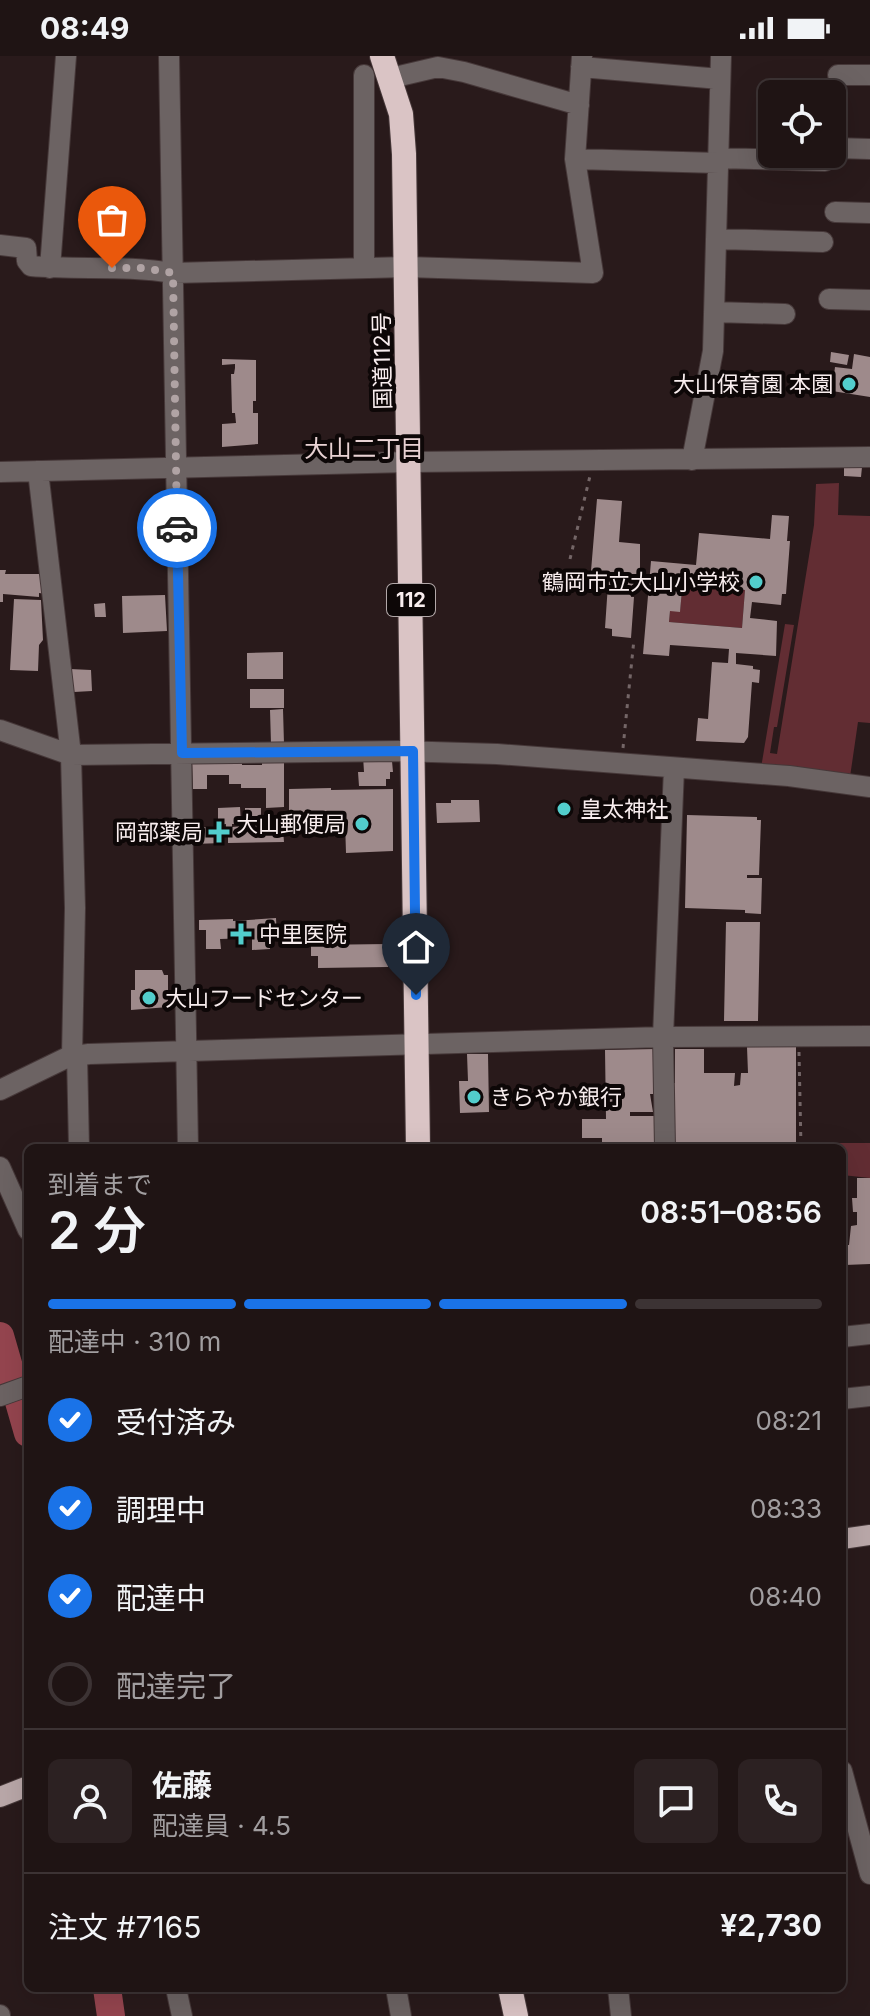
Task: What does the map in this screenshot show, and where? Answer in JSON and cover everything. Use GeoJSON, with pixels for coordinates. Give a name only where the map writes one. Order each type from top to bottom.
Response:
{"type":"FeatureCollection","features":[{"type":"Feature","properties":{"kind":"highway","name":"国道112号"},"geometry":{"type":"LineString","coordinates":[[386,67],[404,133],[418,1144]]}},
{"type":"Feature","properties":{"kind":"highway"},"geometry":{"type":"LineString","coordinates":[[511,1992],[516,2016]]}},
{"type":"Feature","properties":{"kind":"main road"},"geometry":{"type":"LineString","coordinates":[[846,1538],[870,1535]]}},
{"type":"Feature","properties":{"kind":"main road"},"geometry":{"type":"LineString","coordinates":[[0,1797],[24,1788]]}},
{"type":"Feature","properties":{"kind":"street"},"geometry":{"type":"LineString","coordinates":[[50,268],[66,56]]}},
{"type":"Feature","properties":{"kind":"street"},"geometry":{"type":"LineString","coordinates":[[169,56],[188,1144]]}},
{"type":"Feature","properties":{"kind":"street"},"geometry":{"type":"LineString","coordinates":[[692,460],[713,351],[721,56]]}},
{"type":"Feature","properties":{"kind":"street"},"geometry":{"type":"LineString","coordinates":[[0,245],[26,248],[27,261],[31,266],[50,268],[143,268],[173,273],[407,267],[593,273],[575,159],[582,61],[650,64],[720,79]]}},
{"type":"Feature","properties":{"kind":"street"},"geometry":{"type":"LineString","coordinates":[[386,67],[438,67],[464,72],[579,105]]}},
{"type":"Feature","properties":{"kind":"street"},"geometry":{"type":"LineString","coordinates":[[364,75],[364,268]]}},
{"type":"Feature","properties":{"kind":"street"},"geometry":{"type":"LineString","coordinates":[[838,75],[870,75]]}},
{"type":"Feature","properties":{"kind":"street"},"geometry":{"type":"LineString","coordinates":[[575,159],[718,160],[870,149]]}},
{"type":"Feature","properties":{"kind":"street"},"geometry":{"type":"LineString","coordinates":[[835,212],[870,213]]}},
{"type":"Feature","properties":{"kind":"street"},"geometry":{"type":"LineString","coordinates":[[716,239],[823,242]]}},
{"type":"Feature","properties":{"kind":"street"},"geometry":{"type":"LineString","coordinates":[[829,299],[870,300]]}},
{"type":"Feature","properties":{"kind":"street"},"geometry":{"type":"LineString","coordinates":[[714,312],[785,314]]}},
{"type":"Feature","properties":{"kind":"street"},"geometry":{"type":"LineString","coordinates":[[0,472],[176,466],[870,457]]}},
{"type":"Feature","properties":{"kind":"street"},"geometry":{"type":"LineString","coordinates":[[38,471],[71,755],[75,908],[74,1056],[79,1144]]}},
{"type":"Feature","properties":{"kind":"street"},"geometry":{"type":"LineString","coordinates":[[0,730],[71,755],[413,751],[497,754],[789,776],[870,787]]}},
{"type":"Feature","properties":{"kind":"street"},"geometry":{"type":"LineString","coordinates":[[665,1144],[663,1037],[674,768]]}},
{"type":"Feature","properties":{"kind":"street"},"geometry":{"type":"LineString","coordinates":[[0,1090],[74,1056],[663,1037],[870,1036]]}},
{"type":"Feature","properties":{"kind":"street"},"geometry":{"type":"LineString","coordinates":[[0,1167],[24,1221]]}},
{"type":"Feature","properties":{"kind":"street"},"geometry":{"type":"LineString","coordinates":[[846,1337],[870,1334]]}},
{"type":"Feature","properties":{"kind":"street"},"geometry":{"type":"LineString","coordinates":[[0,1396],[24,1387]]}},
{"type":"Feature","properties":{"kind":"street"},"geometry":{"type":"LineString","coordinates":[[846,1399],[870,1396]]}},
{"type":"Feature","properties":{"kind":"street"},"geometry":{"type":"LineString","coordinates":[[846,1786],[870,1874]]}},
{"type":"Feature","properties":{"kind":"street"},"geometry":{"type":"LineString","coordinates":[[177,1992],[182,2016]]}},
{"type":"Feature","properties":{"kind":"street"},"geometry":{"type":"LineString","coordinates":[[397,1992],[401,2016]]}},
{"type":"Feature","properties":{"kind":"street"},"geometry":{"type":"LineString","coordinates":[[618,1992],[621,2016]]}},
{"type":"Feature","properties":{"kind":"path"},"geometry":{"type":"LineString","coordinates":[[570,559],[594,461]]}},
{"type":"Feature","properties":{"kind":"path"},"geometry":{"type":"LineString","coordinates":[[622,764],[634,639]]}},
{"type":"Feature","properties":{"kind":"path"},"geometry":{"type":"LineString","coordinates":[[799,1037],[801,1144]]}},
{"type":"Feature","properties":{"kind":"shaded area"},"geometry":{"type":"Polygon","coordinates":[[[839,483],[838,515],[870,516],[870,723],[858,722],[850,777],[761,768],[785,624],[794,625],[770,753],[777,754],[814,525],[816,484],[839,483]]]}},
{"type":"Feature","properties":{"kind":"shaded area"},"geometry":{"type":"Polygon","coordinates":[[[673,574],[695,576],[695,586],[745,590],[742,628],[669,622],[670,611],[680,611],[682,590],[672,589],[673,574]]]}},
{"type":"Feature","properties":{"kind":"shaded area"},"geometry":{"type":"Polygon","coordinates":[[[870,1143],[870,1178],[846,1175],[846,1144],[822,1144],[870,1143]]]}},
{"type":"Feature","properties":{"kind":"building"},"geometry":{"type":"Polygon","coordinates":[[[831,352],[849,355],[847,365],[830,362],[831,352]]]}},
{"type":"Feature","properties":{"kind":"building"},"geometry":{"type":"Polygon","coordinates":[[[854,354],[870,357],[870,397],[832,391],[835,367],[852,369],[854,354]]]}},
{"type":"Feature","properties":{"kind":"building"},"geometry":{"type":"Polygon","coordinates":[[[222,359],[256,360],[253,413],[258,413],[258,444],[222,447],[222,424],[236,423],[235,413],[232,413],[231,374],[234,374],[235,364],[222,365],[222,359]]]}},
{"type":"Feature","properties":{"kind":"building"},"geometry":{"type":"Polygon","coordinates":[[[844,466],[862,467],[861,477],[844,476],[844,466]]]}},
{"type":"Feature","properties":{"kind":"building"},"geometry":{"type":"Polygon","coordinates":[[[597,499],[622,501],[619,542],[640,544],[640,585],[632,585],[631,638],[612,636],[612,629],[605,628],[608,584],[590,583],[597,499]]]}},
{"type":"Feature","properties":{"kind":"building"},"geometry":{"type":"Polygon","coordinates":[[[772,515],[789,516],[786,594],[782,594],[781,605],[752,602],[750,618],[777,621],[776,656],[736,653],[736,664],[760,670],[759,683],[752,682],[748,737],[744,743],[696,741],[698,718],[708,719],[712,662],[728,663],[729,649],[670,645],[669,656],[643,654],[651,561],[696,565],[699,533],[770,539],[772,515]],[[673,574],[672,589],[682,590],[680,612],[670,611],[669,622],[742,628],[745,590],[694,586],[695,576],[673,574]]]}},
{"type":"Feature","properties":{"kind":"building"},"geometry":{"type":"Polygon","coordinates":[[[0,570],[6,570],[5,574],[42,574],[46,594],[39,593],[39,597],[3,594],[3,602],[0,602],[0,570]]]}},
{"type":"Feature","properties":{"kind":"building"},"geometry":{"type":"Polygon","coordinates":[[[165,595],[167,631],[123,633],[122,596],[165,595]]]}},
{"type":"Feature","properties":{"kind":"building"},"geometry":{"type":"Polygon","coordinates":[[[14,599],[41,600],[43,640],[39,645],[38,671],[10,670],[14,599]]]}},
{"type":"Feature","properties":{"kind":"building"},"geometry":{"type":"Polygon","coordinates":[[[105,603],[106,617],[95,617],[94,604],[105,603]]]}},
{"type":"Feature","properties":{"kind":"building"},"geometry":{"type":"Polygon","coordinates":[[[283,652],[283,679],[247,679],[247,653],[283,652]]]}},
{"type":"Feature","properties":{"kind":"building"},"geometry":{"type":"Polygon","coordinates":[[[70,669],[91,670],[92,691],[74,692],[70,669]]]}},
{"type":"Feature","properties":{"kind":"building"},"geometry":{"type":"Polygon","coordinates":[[[250,689],[284,689],[284,708],[250,708],[250,689]]]}},
{"type":"Feature","properties":{"kind":"building"},"geometry":{"type":"Polygon","coordinates":[[[283,709],[284,744],[271,744],[270,710],[283,709]]]}},
{"type":"Feature","properties":{"kind":"building"},"geometry":{"type":"Polygon","coordinates":[[[284,755],[284,807],[266,808],[266,788],[241,788],[241,784],[229,784],[229,775],[207,775],[207,789],[193,789],[192,758],[242,757],[242,765],[262,765],[262,756],[284,755]]]}},
{"type":"Feature","properties":{"kind":"building"},"geometry":{"type":"Polygon","coordinates":[[[363,756],[392,761],[393,772],[390,772],[390,779],[386,779],[386,786],[359,786],[358,772],[364,772],[363,756]]]}},
{"type":"Feature","properties":{"kind":"building"},"geometry":{"type":"Polygon","coordinates":[[[289,789],[393,789],[393,851],[346,853],[345,822],[332,822],[332,813],[289,814],[289,789]]]}},
{"type":"Feature","properties":{"kind":"building"},"geometry":{"type":"Polygon","coordinates":[[[451,800],[479,800],[480,822],[437,823],[436,803],[451,803],[451,800]]]}},
{"type":"Feature","properties":{"kind":"building"},"geometry":{"type":"Polygon","coordinates":[[[240,807],[241,824],[232,824],[232,827],[245,826],[245,808],[261,808],[261,823],[266,823],[270,831],[283,830],[284,842],[228,843],[228,837],[222,837],[223,843],[193,844],[192,827],[226,827],[226,824],[218,825],[218,808],[240,807]]]}},
{"type":"Feature","properties":{"kind":"building"},"geometry":{"type":"Polygon","coordinates":[[[687,815],[757,817],[761,820],[759,875],[747,875],[747,878],[762,878],[761,914],[745,913],[745,910],[685,908],[687,815]]]}},
{"type":"Feature","properties":{"kind":"building","name":"中里医院"},"geometry":{"type":"Polygon","coordinates":[[[276,918],[277,938],[258,938],[258,942],[270,942],[270,949],[252,950],[252,938],[220,939],[221,949],[206,949],[206,930],[199,930],[199,920],[276,918]]]}},
{"type":"Feature","properties":{"kind":"building"},"geometry":{"type":"Polygon","coordinates":[[[726,922],[760,922],[758,1021],[724,1021],[726,922]]]}},
{"type":"Feature","properties":{"kind":"building"},"geometry":{"type":"Polygon","coordinates":[[[388,944],[388,967],[318,968],[318,956],[311,956],[311,945],[388,944]]]}},
{"type":"Feature","properties":{"kind":"building","name":"大山フードセンター"},"geometry":{"type":"Polygon","coordinates":[[[135,970],[162,970],[164,975],[168,975],[168,1007],[131,1010],[135,970]]]}},
{"type":"Feature","properties":{"kind":"building"},"geometry":{"type":"Polygon","coordinates":[[[796,1046],[796,1143],[672,1143],[670,1083],[675,1083],[675,1049],[704,1049],[704,1073],[735,1073],[734,1086],[740,1085],[741,1073],[748,1073],[747,1047],[796,1046]]]}},
{"type":"Feature","properties":{"kind":"building"},"geometry":{"type":"Polygon","coordinates":[[[655,1049],[656,1094],[650,1094],[653,1112],[630,1112],[630,1116],[656,1116],[656,1142],[602,1144],[602,1138],[582,1138],[582,1119],[606,1119],[605,1050],[655,1049]]]}},
{"type":"Feature","properties":{"kind":"building","name":"きらやか銀行"},"geometry":{"type":"Polygon","coordinates":[[[467,1054],[488,1054],[489,1112],[460,1113],[459,1081],[468,1081],[467,1054]]]}},
{"type":"Feature","properties":{"kind":"building"},"geometry":{"type":"Polygon","coordinates":[[[857,1178],[870,1178],[870,1264],[846,1265],[846,1245],[849,1245],[851,1226],[857,1225],[852,1198],[857,1198],[857,1178]]]}},
{"type":"Feature","properties":{"kind":"waterway"},"geometry":{"type":"LineString","coordinates":[[0,1336],[24,1419]]}},
{"type":"Feature","properties":{"kind":"waterway"},"geometry":{"type":"LineString","coordinates":[[108,1992],[111,2016]]}},
{"type":"Feature","properties":{"kind":"way so far"},"geometry":{"type":"LineString","coordinates":[[112,268],[143,268],[173,273],[177,528]]}},
{"type":"Feature","properties":{"kind":"place","name":"大山保育園 本園"},"geometry":{"type":"Point","coordinates":[849,384]}},
{"type":"Feature","properties":{"kind":"place","name":"鶴岡市立大山小学校"},"geometry":{"type":"Point","coordinates":[756,582]}},
{"type":"Feature","properties":{"kind":"place","name":"皇太神社"},"geometry":{"type":"Point","coordinates":[564,809]}},
{"type":"Feature","properties":{"kind":"place","name":"大山郵便局"},"geometry":{"type":"Point","coordinates":[362,824]}},
{"type":"Feature","properties":{"kind":"place","name":"岡部薬局"},"geometry":{"type":"Point","coordinates":[219,832]}},
{"type":"Feature","properties":{"kind":"place","name":"中里医院"},"geometry":{"type":"Point","coordinates":[241,934]}},
{"type":"Feature","properties":{"kind":"place","name":"大山フードセンター"},"geometry":{"type":"Point","coordinates":[149,998]}},
{"type":"Feature","properties":{"kind":"place","name":"きらやか銀行"},"geometry":{"type":"Point","coordinates":[474,1097]}},
{"type":"Feature","properties":{"kind":"district","name":"大山二丁目"},"geometry":{"type":"Point","coordinates":[364,449]}},
{"type":"Feature","properties":{"kind":"route"},"geometry":{"type":"LineString","coordinates":[[177,528],[182,753],[413,751],[416,995]]}}]}
